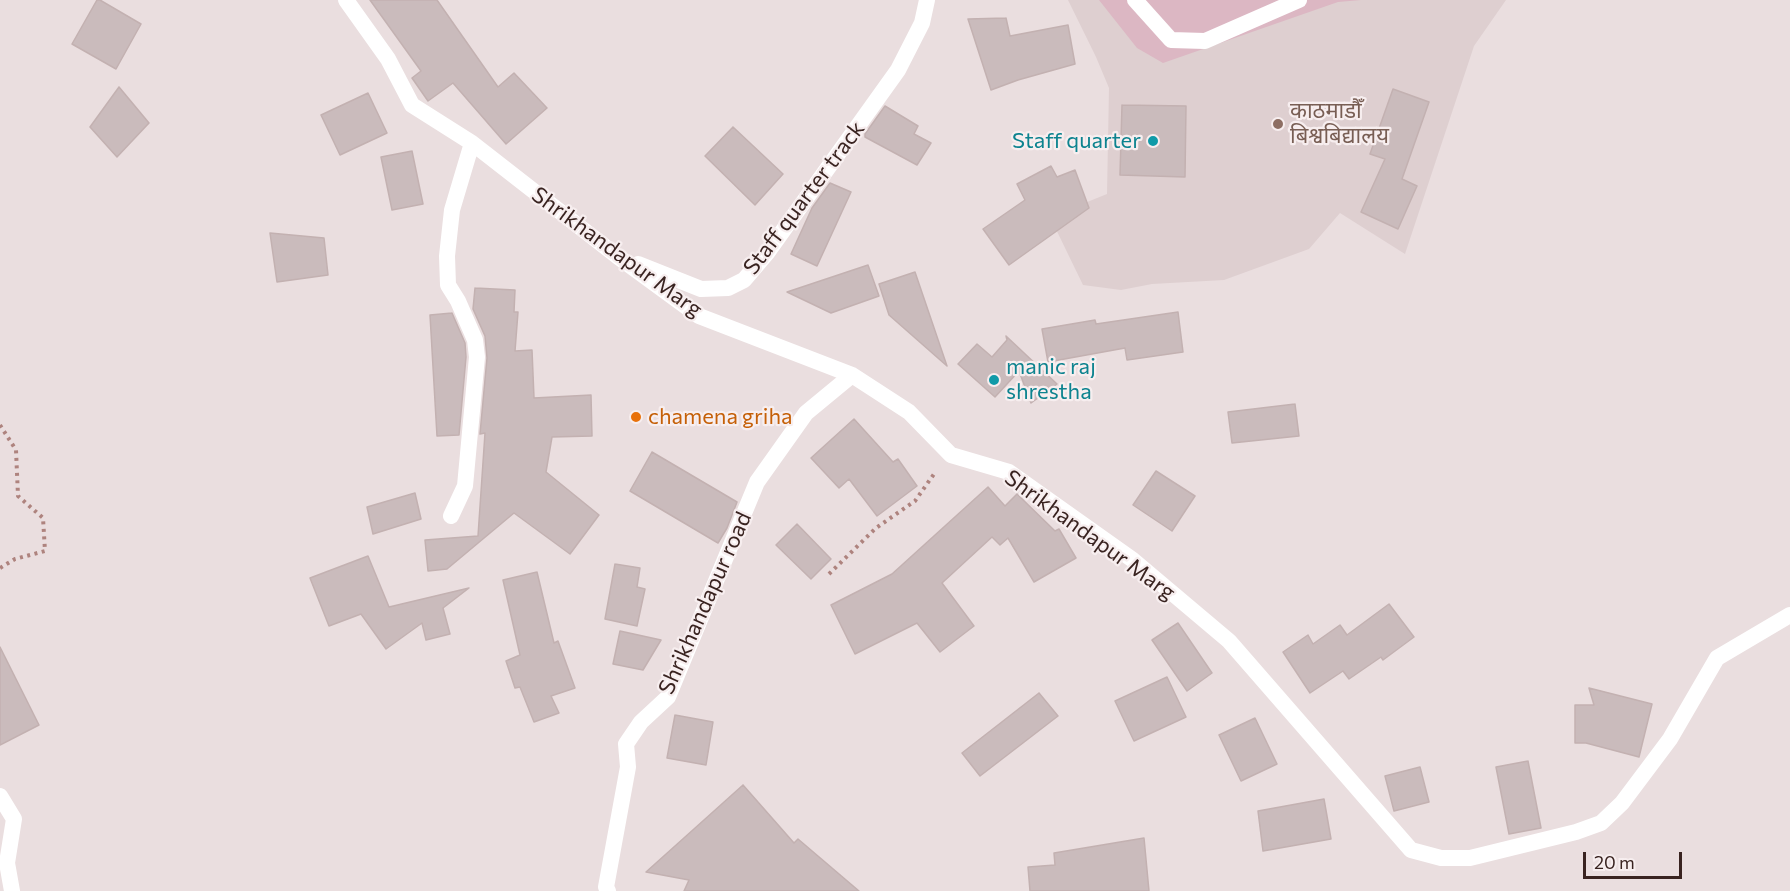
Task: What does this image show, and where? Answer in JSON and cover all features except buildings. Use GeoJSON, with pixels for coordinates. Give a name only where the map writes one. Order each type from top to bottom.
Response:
{"type":"FeatureCollection","features":[{"type":"Feature","properties":{"kind":"street","name":"Shrikhandapur Marg"},"geometry":{"type":"LineString","coordinates":[[346,0],[388,59],[412,105],[472,143],[617,256],[699,316],[852,375],[909,412],[951,455],[1009,472],[1133,560],[1229,641],[1411,850],[1441,858],[1470,858],[1576,832],[1601,823],[1622,803],[1670,739],[1717,658],[1790,615]]}},
{"type":"Feature","properties":{"kind":"street","name":"Staff quarter track"},"geometry":{"type":"LineString","coordinates":[[617,256],[701,289],[728,288],[744,280],[767,253],[898,70],[922,23],[927,0]]}},
{"type":"Feature","properties":{"kind":"street"},"geometry":{"type":"LineString","coordinates":[[1135,0],[1172,40],[1205,41],[1299,0]]}},
{"type":"Feature","properties":{"kind":"street"},"geometry":{"type":"LineString","coordinates":[[451,516],[465,486],[477,357],[475,340],[448,285],[447,256],[452,210],[472,143]]}},
{"type":"Feature","properties":{"kind":"street","name":"Shrikhandapur road"},"geometry":{"type":"LineString","coordinates":[[608,891],[606,887],[628,766],[626,744],[641,722],[668,697],[757,482],[806,413],[852,375]]}},
{"type":"Feature","properties":{"kind":"street"},"geometry":{"type":"LineString","coordinates":[[0,796],[14,819],[7,863],[12,891]]}},
{"type":"Feature","properties":{"kind":"path"},"geometry":{"type":"LineString","coordinates":[[0,425],[16,450],[18,496],[43,518],[45,551],[15,559],[0,568]]}},
{"type":"Feature","properties":{"kind":"path"},"geometry":{"type":"LineString","coordinates":[[829,574],[876,528],[915,501],[942,463],[951,455]]}},
{"type":"Feature","properties":{"kind":"shaded area","name":"काठमाडौँ बिश्वबिद्यालय"},"geometry":{"type":"Polygon","coordinates":[[[1068,0],[1506,0],[1474,46],[1405,254],[1340,213],[1309,249],[1224,280],[1152,284],[1121,290],[1083,285],[1050,217],[1107,194],[1109,88],[1068,0]]]}},
{"type":"Feature","properties":{"kind":"shaded area"},"geometry":{"type":"Polygon","coordinates":[[[1099,0],[1361,0],[1338,2],[1163,63],[1137,48],[1099,0]]]}},
{"type":"Feature","properties":{"kind":"place","name":"काठमाडौँ बिश्वबिद्यालय"},"geometry":{"type":"Point","coordinates":[1278,124]}},
{"type":"Feature","properties":{"kind":"place","name":"Staff quarter"},"geometry":{"type":"Point","coordinates":[1153,141]}},
{"type":"Feature","properties":{"kind":"place","name":"manic raj shrestha"},"geometry":{"type":"Point","coordinates":[994,380]}},
{"type":"Feature","properties":{"kind":"place","name":"chamena griha"},"geometry":{"type":"Point","coordinates":[636,417]}}]}
